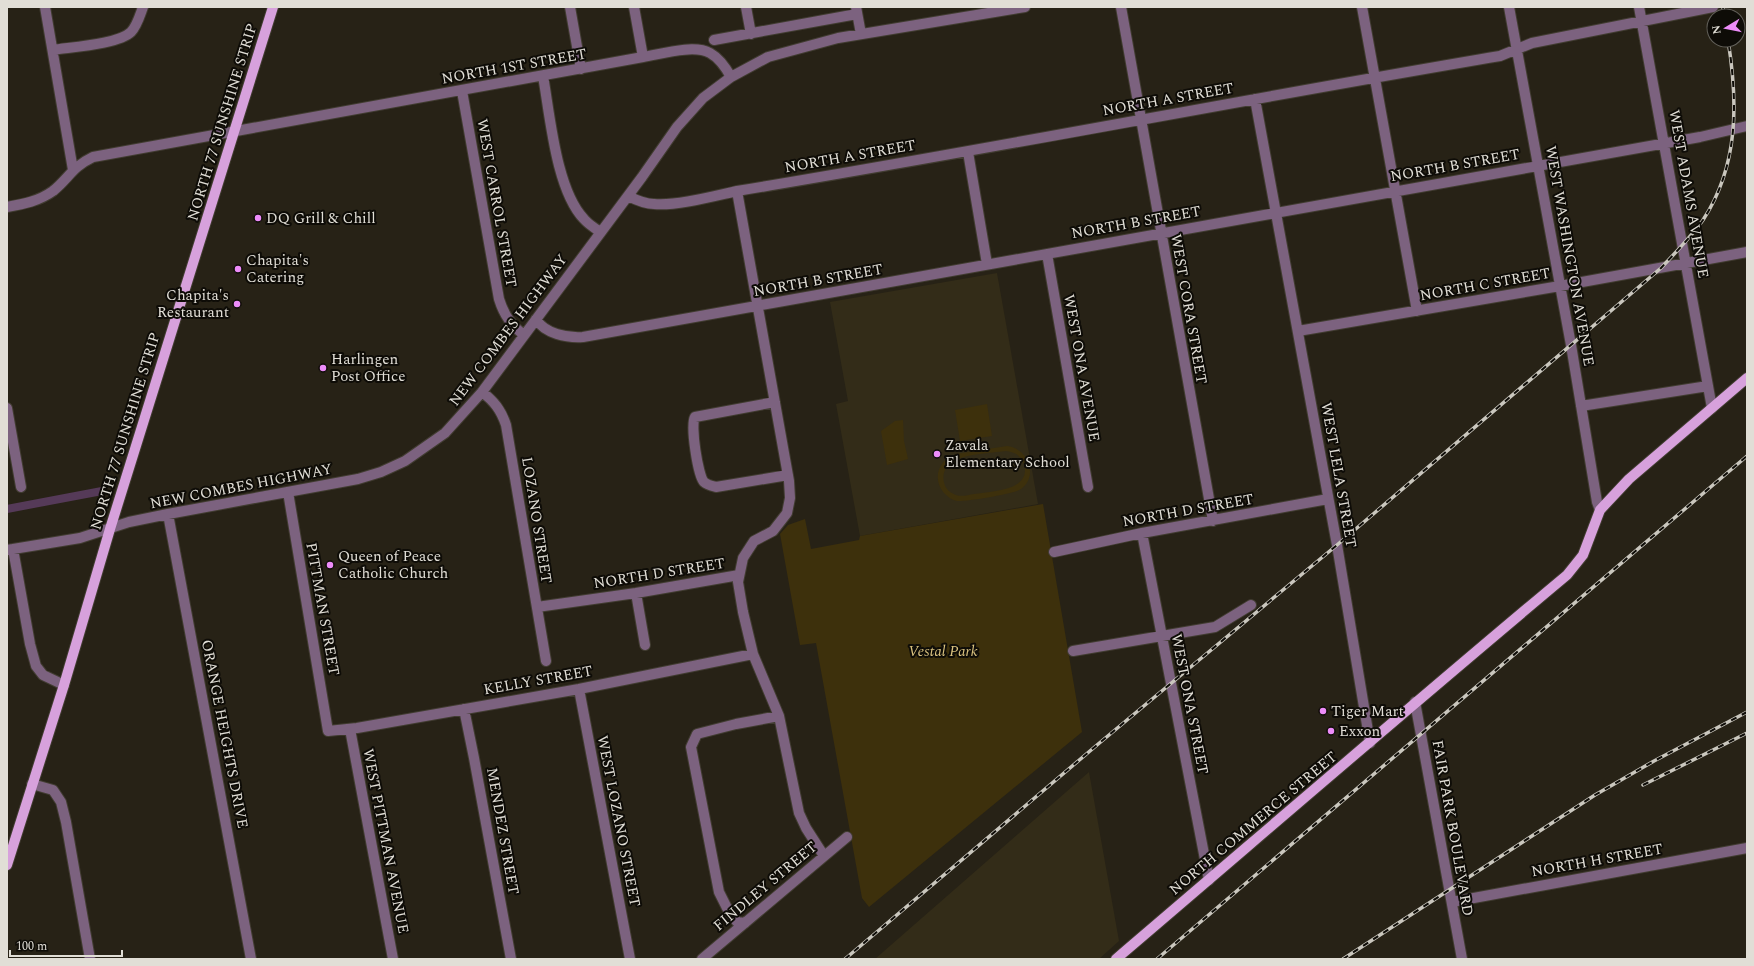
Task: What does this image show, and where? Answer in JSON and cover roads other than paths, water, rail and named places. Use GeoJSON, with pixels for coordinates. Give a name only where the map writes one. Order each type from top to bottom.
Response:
{"type":"FeatureCollection","features":[{"type":"Feature","properties":{"kind":"main road","name":"NORTH 77 SUNSHINE STRIP"},"geometry":{"type":"LineString","coordinates":[[7,865],[64,685],[110,529],[236,131],[273,7]]}},
{"type":"Feature","properties":{"kind":"main road","name":"NORTH COMMERCE STREET"},"geometry":{"type":"LineString","coordinates":[[1116,959],[1566,575],[1584,555],[1600,510],[1629,479],[1747,378]]}},
{"type":"Feature","properties":{"kind":"street"},"geometry":{"type":"LineString","coordinates":[[45,7],[73,170]]}},
{"type":"Feature","properties":{"kind":"street"},"geometry":{"type":"LineString","coordinates":[[53,50],[118,40],[131,32],[140,18],[143,7]]}},
{"type":"Feature","properties":{"kind":"street"},"geometry":{"type":"LineString","coordinates":[[570,7],[581,69]]}},
{"type":"Feature","properties":{"kind":"street"},"geometry":{"type":"LineString","coordinates":[[634,7],[643,57]]}},
{"type":"Feature","properties":{"kind":"street"},"geometry":{"type":"LineString","coordinates":[[746,7],[751,34]]}},
{"type":"Feature","properties":{"kind":"street"},"geometry":{"type":"LineString","coordinates":[[731,76],[768,56],[830,40],[981,11],[1025,7]]}},
{"type":"Feature","properties":{"kind":"street","name":"WEST CORA STREET"},"geometry":{"type":"LineString","coordinates":[[1121,7],[1160,233],[1213,521]]}},
{"type":"Feature","properties":{"kind":"street"},"geometry":{"type":"LineString","coordinates":[[1362,7],[1417,311]]}},
{"type":"Feature","properties":{"kind":"street","name":"WEST WASHINGTON AVENUE"},"geometry":{"type":"LineString","coordinates":[[1509,7],[1560,286],[1597,502],[1600,510]]}},
{"type":"Feature","properties":{"kind":"street","name":"WEST ADAMS AVENUE"},"geometry":{"type":"LineString","coordinates":[[1640,7],[1712,408]]}},
{"type":"Feature","properties":{"kind":"street","name":"NORTH A STREET"},"geometry":{"type":"LineString","coordinates":[[628,196],[643,202],[655,204],[708,198],[737,191],[968,152],[1140,119],[1500,56],[1532,43],[1713,7]]}},
{"type":"Feature","properties":{"kind":"street"},"geometry":{"type":"LineString","coordinates":[[714,40],[751,34],[856,11],[861,34]]}},
{"type":"Feature","properties":{"kind":"street","name":"NORTH 1ST STREET"},"geometry":{"type":"LineString","coordinates":[[7,207],[31,202],[55,190],[73,170],[93,157],[643,57],[688,50],[701,50],[714,56],[731,76]]}},
{"type":"Feature","properties":{"kind":"street"},"geometry":{"type":"LineString","coordinates":[[543,76],[561,176],[575,207],[584,219],[600,232]]}},
{"type":"Feature","properties":{"kind":"street","name":"NEW COMBES HIGHWAY"},"geometry":{"type":"LineString","coordinates":[[10,550],[80,538],[129,522],[168,514],[358,479],[381,472],[405,460],[445,433],[482,392],[685,117],[703,98],[731,76]]}},
{"type":"Feature","properties":{"kind":"street","name":"WEST CARROL STREET"},"geometry":{"type":"LineString","coordinates":[[462,91],[499,299],[506,317],[516,329],[524,335]]}},
{"type":"Feature","properties":{"kind":"street","name":"WEST LELA STREET"},"geometry":{"type":"LineString","coordinates":[[1255,99],[1298,331],[1370,743]]}},
{"type":"Feature","properties":{"kind":"street","name":"NORTH B STREET"},"geometry":{"type":"LineString","coordinates":[[536,319],[539,324],[556,334],[573,338],[583,337],[1665,143],[1747,126]]}},
{"type":"Feature","properties":{"kind":"street"},"geometry":{"type":"LineString","coordinates":[[968,152],[987,264]]}},
{"type":"Feature","properties":{"kind":"street","name":"NORTH D STREET"},"geometry":{"type":"LineString","coordinates":[[537,607],[636,593],[739,575],[743,558],[754,541],[773,531],[787,513],[790,498],[788,475],[737,191]]}},
{"type":"Feature","properties":{"kind":"street","name":"NORTH C STREET"},"geometry":{"type":"LineString","coordinates":[[1298,331],[1686,264],[1747,252]]}},
{"type":"Feature","properties":{"kind":"street","name":"WEST ONA AVENUE"},"geometry":{"type":"LineString","coordinates":[[1047,254],[1088,488]]}},
{"type":"Feature","properties":{"kind":"street"},"geometry":{"type":"LineString","coordinates":[[1581,406],[1708,386]]}},
{"type":"Feature","properties":{"kind":"street","name":"LOZANO STREET"},"geometry":{"type":"LineString","coordinates":[[482,392],[500,409],[506,425],[546,661]]}},
{"type":"Feature","properties":{"kind":"street"},"geometry":{"type":"LineString","coordinates":[[775,402],[695,417],[692,421],[695,445],[702,479],[705,484],[716,487],[788,475]]}},
{"type":"Feature","properties":{"kind":"street"},"geometry":{"type":"LineString","coordinates":[[7,408],[10,447],[21,487]]}},
{"type":"Feature","properties":{"kind":"street","name":"PITTMAN STREET"},"geometry":{"type":"LineString","coordinates":[[288,492],[328,731]]}},
{"type":"Feature","properties":{"kind":"street","name":"NORTH D STREET"},"geometry":{"type":"LineString","coordinates":[[1054,552],[1142,533],[1328,500]]}},
{"type":"Feature","properties":{"kind":"street","name":"ORANGE HEIGHTS DRIVE"},"geometry":{"type":"LineString","coordinates":[[168,514],[251,959]]}},
{"type":"Feature","properties":{"kind":"street","name":"WEST ONA STREET"},"geometry":{"type":"LineString","coordinates":[[1142,533],[1209,880]]}},
{"type":"Feature","properties":{"kind":"street"},"geometry":{"type":"LineString","coordinates":[[10,550],[36,666],[43,675],[64,685]]}},
{"type":"Feature","properties":{"kind":"street"},"geometry":{"type":"LineString","coordinates":[[739,575],[738,582],[743,612],[753,654],[779,716],[799,813],[806,828],[824,856]]}},
{"type":"Feature","properties":{"kind":"street"},"geometry":{"type":"LineString","coordinates":[[636,593],[645,645]]}},
{"type":"Feature","properties":{"kind":"street"},"geometry":{"type":"LineString","coordinates":[[1074,651],[1215,627],[1251,605]]}},
{"type":"Feature","properties":{"kind":"street","name":"KELLY STREET"},"geometry":{"type":"LineString","coordinates":[[328,731],[350,729],[579,689],[753,654]]}},
{"type":"Feature","properties":{"kind":"street","name":"WEST LOZANO STREET"},"geometry":{"type":"LineString","coordinates":[[579,689],[630,959]]}},
{"type":"Feature","properties":{"kind":"street","name":"FAIR PARK BOULEVARD"},"geometry":{"type":"LineString","coordinates":[[1416,702],[1462,959]]}},
{"type":"Feature","properties":{"kind":"street","name":"MENDEZ STREET"},"geometry":{"type":"LineString","coordinates":[[464,709],[511,959]]}},
{"type":"Feature","properties":{"kind":"street"},"geometry":{"type":"LineString","coordinates":[[745,923],[737,922],[728,910],[719,892],[691,747],[697,734],[736,724],[779,716]]}},
{"type":"Feature","properties":{"kind":"street","name":"WEST PITTMAN AVENUE"},"geometry":{"type":"LineString","coordinates":[[350,729],[393,959]]}},
{"type":"Feature","properties":{"kind":"street"},"geometry":{"type":"LineString","coordinates":[[32,784],[53,790],[60,802],[66,822],[90,959]]}},
{"type":"Feature","properties":{"kind":"street","name":"FINDLEY STREET"},"geometry":{"type":"LineString","coordinates":[[702,959],[847,837]]}},
{"type":"Feature","properties":{"kind":"street","name":"NORTH H STREET"},"geometry":{"type":"LineString","coordinates":[[1452,902],[1747,848]]}},
{"type":"Feature","properties":{"kind":"waterway"},"geometry":{"type":"LineString","coordinates":[[7,509],[102,491]]}},
{"type":"Feature","properties":{"kind":"railway"},"geometry":{"type":"LineString","coordinates":[[845,959],[1097,745],[1337,545],[1661,268],[1688,239],[1703,220],[1715,199],[1724,177],[1733,133],[1734,110],[1729,48]]}},
{"type":"Feature","properties":{"kind":"railway"},"geometry":{"type":"LineString","coordinates":[[1157,959],[1747,456]]}},
{"type":"Feature","properties":{"kind":"railway"},"geometry":{"type":"LineString","coordinates":[[1343,959],[1595,795],[1654,761],[1747,712]]}},
{"type":"Feature","properties":{"kind":"railway"},"geometry":{"type":"LineString","coordinates":[[1643,785],[1747,733]]}},
{"type":"Feature","properties":{"kind":"place","name":"DQ Grill & Chill"},"geometry":{"type":"Point","coordinates":[258,218]}},
{"type":"Feature","properties":{"kind":"place","name":"Chapita's Catering"},"geometry":{"type":"Point","coordinates":[238,269]}},
{"type":"Feature","properties":{"kind":"place","name":"Chapita's Restaurant"},"geometry":{"type":"Point","coordinates":[237,304]}},
{"type":"Feature","properties":{"kind":"place","name":"Harlingen Post Office"},"geometry":{"type":"Point","coordinates":[323,368]}},
{"type":"Feature","properties":{"kind":"place","name":"Zavala Elementary School"},"geometry":{"type":"Point","coordinates":[937,454]}},
{"type":"Feature","properties":{"kind":"place","name":"Queen of Peace Catholic Church"},"geometry":{"type":"Point","coordinates":[330,565]}},
{"type":"Feature","properties":{"kind":"place","name":"Tiger Mart"},"geometry":{"type":"Point","coordinates":[1323,711]}},
{"type":"Feature","properties":{"kind":"place","name":"Exxon"},"geometry":{"type":"Point","coordinates":[1331,731]}},
{"type":"Feature","properties":{"kind":"park label","name":"Vestal Park"},"geometry":{"type":"Point","coordinates":[943,651]}}]}
